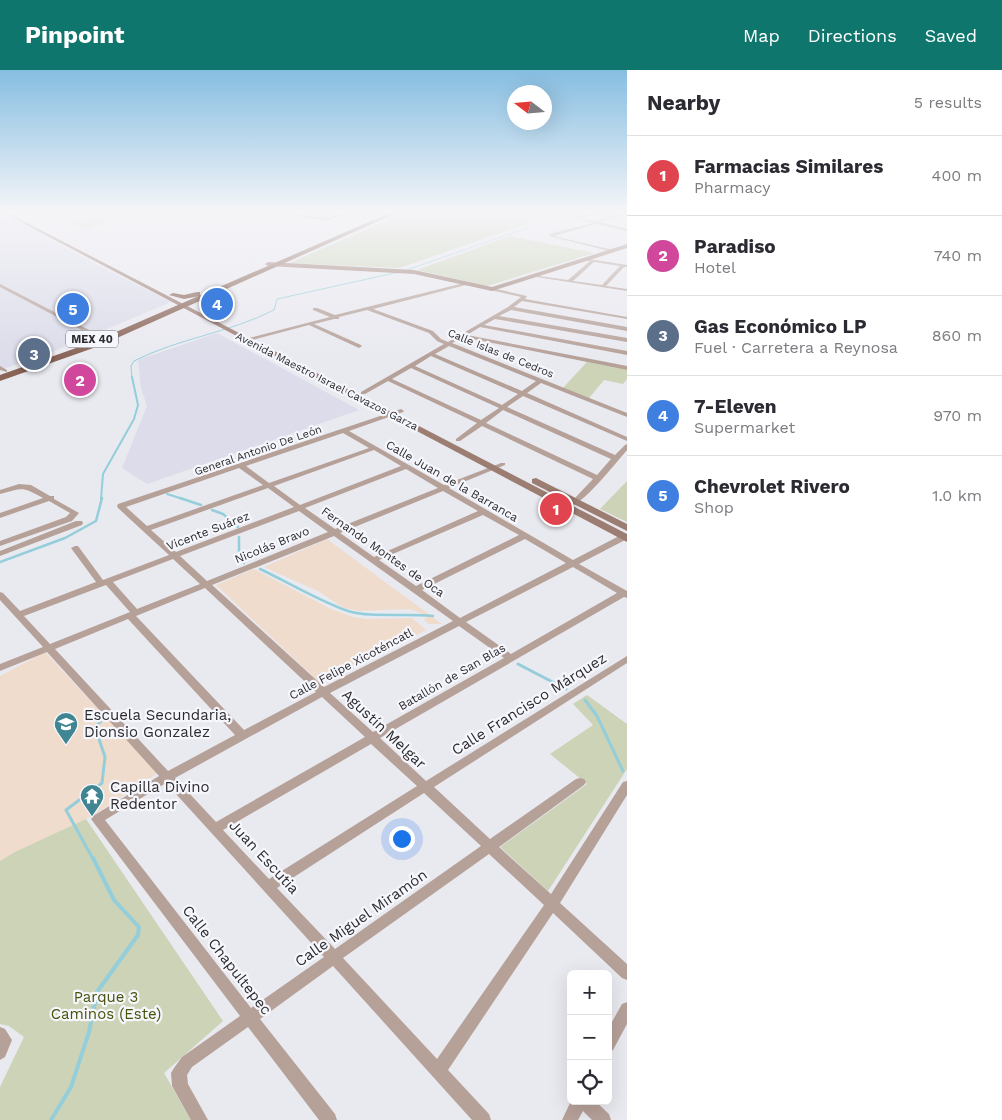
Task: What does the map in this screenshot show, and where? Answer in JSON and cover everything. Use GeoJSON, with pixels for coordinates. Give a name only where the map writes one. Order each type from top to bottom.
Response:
{"type":"FeatureCollection","features":[{"type":"Feature","properties":{"kind":"main road","name":"Avenida Maestro Israel Cavazos Garza"},"geometry":{"type":"LineString","coordinates":[[101,260],[227,327],[498,466],[577,502],[626,535]]}},
{"type":"Feature","properties":{"kind":"main road","name":"MEX 40"},"geometry":{"type":"LineString","coordinates":[[1,372],[98,340],[197,294],[277,260]]}},
{"type":"Feature","properties":{"kind":"main road"},"geometry":{"type":"LineString","coordinates":[[280,264],[286,260]]}},
{"type":"Feature","properties":{"kind":"main road","name":"MEX 40"},"geometry":{"type":"LineString","coordinates":[[98,340],[181,302],[234,283],[289,260]]}},
{"type":"Feature","properties":{"kind":"main road"},"geometry":{"type":"LineString","coordinates":[[268,264],[414,272],[492,289],[581,260]]}},
{"type":"Feature","properties":{"kind":"main road","name":"Avenida Maestro Israel Cavazos Garza"},"geometry":{"type":"LineString","coordinates":[[227,327],[363,393],[396,413],[458,440],[566,507],[626,535]]}},
{"type":"Feature","properties":{"kind":"street"},"geometry":{"type":"LineString","coordinates":[[588,260],[625,265]]}},
{"type":"Feature","properties":{"kind":"street"},"geometry":{"type":"LineString","coordinates":[[570,281],[593,261]]}},
{"type":"Feature","properties":{"kind":"street"},"geometry":{"type":"LineString","coordinates":[[603,286],[625,265]]}},
{"type":"Feature","properties":{"kind":"street"},"geometry":{"type":"LineString","coordinates":[[532,276],[627,290]]}},
{"type":"Feature","properties":{"kind":"street"},"geometry":{"type":"LineString","coordinates":[[252,338],[468,284]]}},
{"type":"Feature","properties":{"kind":"street"},"geometry":{"type":"LineString","coordinates":[[0,285],[98,340]]}},
{"type":"Feature","properties":{"kind":"street"},"geometry":{"type":"LineString","coordinates":[[492,289],[524,298],[627,318]]}},
{"type":"Feature","properties":{"kind":"street"},"geometry":{"type":"LineString","coordinates":[[363,393],[480,326],[524,298]]}},
{"type":"Feature","properties":{"kind":"street"},"geometry":{"type":"LineString","coordinates":[[510,308],[627,329]]}},
{"type":"Feature","properties":{"kind":"street"},"geometry":{"type":"LineString","coordinates":[[315,309],[337,318]]}},
{"type":"Feature","properties":{"kind":"street","name":"Calle Islas de Cedros"},"geometry":{"type":"LineString","coordinates":[[369,309],[431,332],[437,338],[627,415]]}},
{"type":"Feature","properties":{"kind":"street"},"geometry":{"type":"LineString","coordinates":[[495,316],[627,340]]}},
{"type":"Feature","properties":{"kind":"street"},"geometry":{"type":"LineString","coordinates":[[311,324],[359,346]]}},
{"type":"Feature","properties":{"kind":"street"},"geometry":{"type":"LineString","coordinates":[[480,326],[627,353]]}},
{"type":"Feature","properties":{"kind":"street"},"geometry":{"type":"LineString","coordinates":[[463,336],[627,368]]}},
{"type":"Feature","properties":{"kind":"street"},"geometry":{"type":"LineString","coordinates":[[431,354],[627,439]]}},
{"type":"Feature","properties":{"kind":"street"},"geometry":{"type":"LineString","coordinates":[[411,366],[615,458]]}},
{"type":"Feature","properties":{"kind":"street"},"geometry":{"type":"LineString","coordinates":[[388,379],[598,478]]}},
{"type":"Feature","properties":{"kind":"street"},"geometry":{"type":"LineString","coordinates":[[458,440],[541,380]]}},
{"type":"Feature","properties":{"kind":"street","name":"General Antonio De León"},"geometry":{"type":"LineString","coordinates":[[121,506],[396,413]]}},
{"type":"Feature","properties":{"kind":"street","name":"Calle Juan de la Barranca"},"geometry":{"type":"LineString","coordinates":[[345,431],[625,594]]}},
{"type":"Feature","properties":{"kind":"street"},"geometry":{"type":"LineString","coordinates":[[566,507],[577,502],[627,446]]}},
{"type":"Feature","properties":{"kind":"street"},"geometry":{"type":"LineString","coordinates":[[146,529],[374,448]]}},
{"type":"Feature","properties":{"kind":"street","name":"Fernando Montes de Oca"},"geometry":{"type":"LineString","coordinates":[[240,466],[511,658]]}},
{"type":"Feature","properties":{"kind":"street","name":"Nicolás Bravo"},"geometry":{"type":"LineString","coordinates":[[0,668],[498,466]]}},
{"type":"Feature","properties":{"kind":"street","name":"Vicente Suárez"},"geometry":{"type":"LineString","coordinates":[[18,615],[406,467]]}},
{"type":"Feature","properties":{"kind":"street"},"geometry":{"type":"LineString","coordinates":[[0,492],[19,486],[28,487],[75,513],[69,519],[0,544]]}},
{"type":"Feature","properties":{"kind":"street"},"geometry":{"type":"LineString","coordinates":[[0,516],[50,498]]}},
{"type":"Feature","properties":{"kind":"street","name":"Agustín Melgar"},"geometry":{"type":"LineString","coordinates":[[121,506],[627,973]]}},
{"type":"Feature","properties":{"kind":"street"},"geometry":{"type":"LineString","coordinates":[[373,560],[483,512]]}},
{"type":"Feature","properties":{"kind":"street"},"geometry":{"type":"LineString","coordinates":[[0,554],[79,524]]}},
{"type":"Feature","properties":{"kind":"street"},"geometry":{"type":"LineString","coordinates":[[46,527],[53,533]]}},
{"type":"Feature","properties":{"kind":"street","name":"Calle Felipe Xicoténcatl"},"geometry":{"type":"LineString","coordinates":[[98,822],[100,816],[168,776],[323,692],[626,535]]}},
{"type":"Feature","properties":{"kind":"street"},"geometry":{"type":"LineString","coordinates":[[416,590],[524,536]]}},
{"type":"Feature","properties":{"kind":"street"},"geometry":{"type":"LineString","coordinates":[[75,548],[243,736]]}},
{"type":"Feature","properties":{"kind":"street","name":"Batallón de San Blas"},"geometry":{"type":"LineString","coordinates":[[216,828],[371,737],[625,594]]}},
{"type":"Feature","properties":{"kind":"street","name":"Juan Escutia"},"geometry":{"type":"LineString","coordinates":[[0,595],[483,1120]]}},
{"type":"Feature","properties":{"kind":"street","name":"Calle Francisco Márquez"},"geometry":{"type":"LineString","coordinates":[[269,886],[627,659]]}},
{"type":"Feature","properties":{"kind":"street","name":"Calle Miguel Miramón"},"geometry":{"type":"LineString","coordinates":[[250,1016],[580,782]]}},
{"type":"Feature","properties":{"kind":"street"},"geometry":{"type":"LineString","coordinates":[[438,1071],[552,904],[627,785]]}},
{"type":"Feature","properties":{"kind":"street","name":"Calle Chapultepec"},"geometry":{"type":"LineString","coordinates":[[98,822],[329,1120]]}},
{"type":"Feature","properties":{"kind":"street"},"geometry":{"type":"LineString","coordinates":[[612,1037],[627,1009]]}},
{"type":"Feature","properties":{"kind":"street"},"geometry":{"type":"LineString","coordinates":[[200,1120],[180,1086],[179,1073],[187,1062],[250,1016]]}},
{"type":"Feature","properties":{"kind":"street"},"geometry":{"type":"LineString","coordinates":[[0,1034],[5,1040],[0,1052]]}},
{"type":"Feature","properties":{"kind":"street"},"geometry":{"type":"LineString","coordinates":[[570,1120],[577,1105]]}},
{"type":"Feature","properties":{"kind":"street"},"geometry":{"type":"LineString","coordinates":[[588,1105],[603,1120]]}},
{"type":"Feature","properties":{"kind":"shaded area"},"geometry":{"type":"Polygon","coordinates":[[[0,260],[89,260],[171,302],[40,357],[0,370],[0,260]]]}},
{"type":"Feature","properties":{"kind":"shaded area"},"geometry":{"type":"Polygon","coordinates":[[[217,333],[359,410],[147,484],[122,468],[147,406],[141,388],[138,360],[217,333]]]}},
{"type":"Feature","properties":{"kind":"shaded area"},"geometry":{"type":"Polygon","coordinates":[[[327,539],[442,624],[429,624],[424,620],[428,616],[410,609],[359,611],[344,608],[318,591],[264,567],[327,539]]]}},
{"type":"Feature","properties":{"kind":"shaded area"},"geometry":{"type":"Polygon","coordinates":[[[254,569],[331,609],[353,617],[366,619],[412,618],[426,630],[321,684],[216,585],[254,569]]]}},
{"type":"Feature","properties":{"kind":"shaded area","name":"Escuela Secundaria, Dionsio Gonzalez"},"geometry":{"type":"Polygon","coordinates":[[[45,652],[158,773],[94,815],[0,861],[0,676],[45,652]]]}},
{"type":"Feature","properties":{"kind":"green space"},"geometry":{"type":"Polygon","coordinates":[[[297,260],[422,260],[399,268],[290,263],[297,260]]]}},
{"type":"Feature","properties":{"kind":"green space"},"geometry":{"type":"Polygon","coordinates":[[[444,260],[571,260],[487,286],[417,270],[444,260]]]}},
{"type":"Feature","properties":{"kind":"green space"},"geometry":{"type":"Polygon","coordinates":[[[587,362],[627,370],[627,379],[623,384],[604,380],[589,398],[563,388],[587,362]]]}},
{"type":"Feature","properties":{"kind":"green space"},"geometry":{"type":"Polygon","coordinates":[[[627,481],[627,522],[600,509],[627,481]]]}},
{"type":"Feature","properties":{"kind":"green space"},"geometry":{"type":"Polygon","coordinates":[[[587,695],[627,724],[627,769],[548,891],[500,847],[587,784],[550,754],[593,725],[573,704],[587,695]]]}},
{"type":"Feature","properties":{"kind":"green space","name":"Parque 3 Caminos (Este)"},"geometry":{"type":"Polygon","coordinates":[[[86,819],[223,1021],[164,1073],[191,1120],[0,1120],[0,1087],[24,1037],[9,1026],[0,1024],[0,861],[15,852],[86,819]]]}},
{"type":"Feature","properties":{"kind":"waterway"},"geometry":{"type":"LineString","coordinates":[[404,271],[435,260]]}},
{"type":"Feature","properties":{"kind":"waterway"},"geometry":{"type":"LineString","coordinates":[[132,378],[131,366],[134,361],[151,353],[257,318],[274,310],[277,299],[399,272]]}},
{"type":"Feature","properties":{"kind":"waterway"},"geometry":{"type":"LineString","coordinates":[[101,499],[103,474],[134,419],[138,405],[132,377]]}},
{"type":"Feature","properties":{"kind":"waterway"},"geometry":{"type":"LineString","coordinates":[[167,494],[183,499]]}},
{"type":"Feature","properties":{"kind":"waterway"},"geometry":{"type":"LineString","coordinates":[[0,562],[65,538],[96,521],[102,498]]}},
{"type":"Feature","properties":{"kind":"waterway"},"geometry":{"type":"LineString","coordinates":[[183,499],[201,505]]}},
{"type":"Feature","properties":{"kind":"waterway"},"geometry":{"type":"LineString","coordinates":[[212,510],[223,514],[238,527]]}},
{"type":"Feature","properties":{"kind":"waterway"},"geometry":{"type":"LineString","coordinates":[[239,537],[239,556],[244,563]]}},
{"type":"Feature","properties":{"kind":"waterway"},"geometry":{"type":"LineString","coordinates":[[260,569],[315,597],[348,611],[378,615],[433,616]]}},
{"type":"Feature","properties":{"kind":"waterway"},"geometry":{"type":"LineString","coordinates":[[518,664],[566,689]]}},
{"type":"Feature","properties":{"kind":"waterway"},"geometry":{"type":"LineString","coordinates":[[585,700],[597,716],[623,771]]}},
{"type":"Feature","properties":{"kind":"waterway"},"geometry":{"type":"LineString","coordinates":[[93,859],[66,810],[102,783],[105,757],[95,727],[106,716]]}},
{"type":"Feature","properties":{"kind":"waterway"},"geometry":{"type":"LineString","coordinates":[[51,1120],[71,1087],[89,1032],[97,992],[138,935],[139,927],[114,900],[93,858]]}},
{"type":"Feature","properties":{"kind":"place","name":"7-Eleven"},"geometry":{"type":"Point","coordinates":[217,304]}},
{"type":"Feature","properties":{"kind":"place","name":"Chevrolet Rivero"},"geometry":{"type":"Point","coordinates":[73,309]}},
{"type":"Feature","properties":{"kind":"place","name":"Gas Económico LP"},"geometry":{"type":"Point","coordinates":[34,354]}},
{"type":"Feature","properties":{"kind":"place","name":"Paradiso"},"geometry":{"type":"Point","coordinates":[80,380]}},
{"type":"Feature","properties":{"kind":"place","name":"Farmacias Similares"},"geometry":{"type":"Point","coordinates":[556,509]}},
{"type":"Feature","properties":{"kind":"place","name":"Escuela Secundaria, Dionsio Gonzalez"},"geometry":{"type":"Point","coordinates":[66,745]}},
{"type":"Feature","properties":{"kind":"place","name":"Capilla Divino Redentor"},"geometry":{"type":"Point","coordinates":[92,817]}}]}
